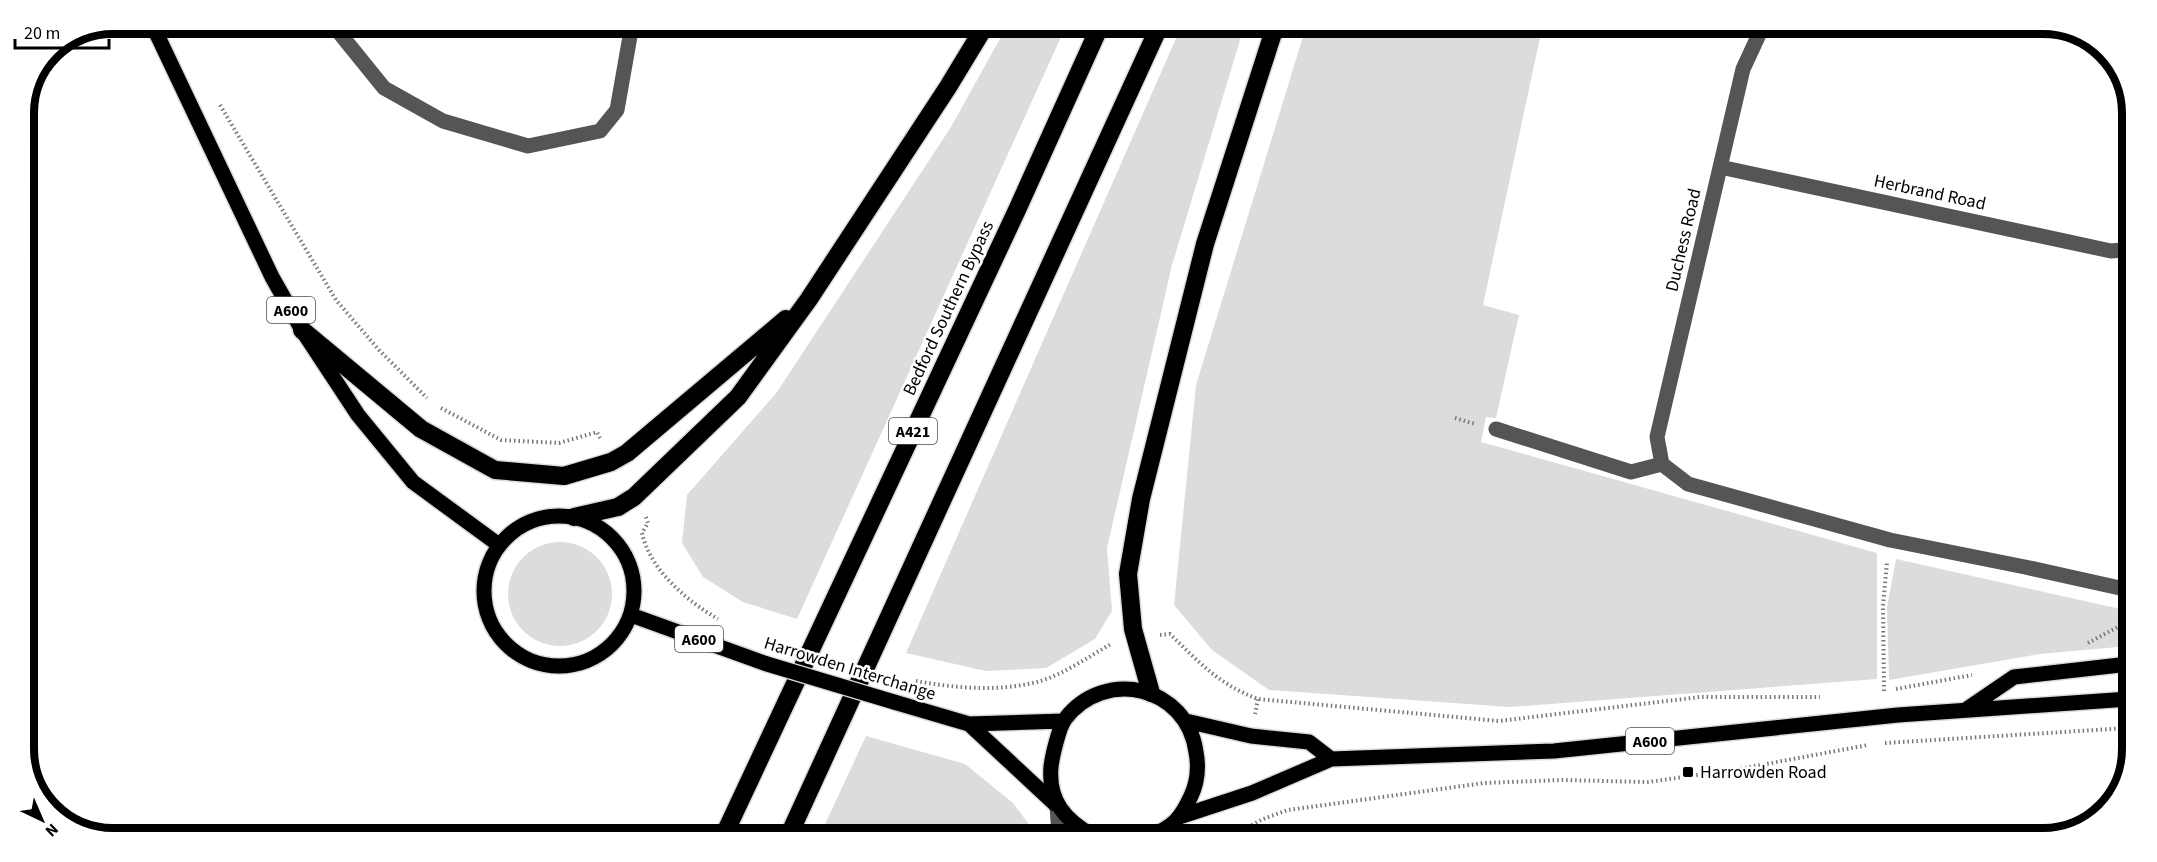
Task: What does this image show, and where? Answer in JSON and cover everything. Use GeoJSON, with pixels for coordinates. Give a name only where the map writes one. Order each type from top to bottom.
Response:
{"type":"FeatureCollection","features":[{"type":"Feature","properties":{"kind":"highway"},"geometry":{"type":"LineString","coordinates":[[574,517],[618,507],[634,497],[738,397],[809,299],[980,34]]}},
{"type":"Feature","properties":{"kind":"highway","name":"Bedford Southern Bypass"},"geometry":{"type":"LineString","coordinates":[[727,828],[1017,210],[1096,34]]}},
{"type":"Feature","properties":{"kind":"highway"},"geometry":{"type":"LineString","coordinates":[[792,828],[1156,34]]}},
{"type":"Feature","properties":{"kind":"highway"},"geometry":{"type":"LineString","coordinates":[[1151,693],[1133,629],[1128,574],[1141,499],[1205,243],[1273,34]]}},
{"type":"Feature","properties":{"kind":"highway"},"geometry":{"type":"LineString","coordinates":[[302,330],[421,429],[495,470],[564,476],[611,462],[627,453],[809,299]]}},
{"type":"Feature","properties":{"kind":"main road","name":"A600"},"geometry":{"type":"LineString","coordinates":[[157,34],[272,276],[302,330],[358,415],[413,482],[499,545]]}},
{"type":"Feature","properties":{"kind":"main road"},"geometry":{"type":"LineString","coordinates":[[553,516],[574,517],[598,526],[617,543],[630,565],[634,590],[631,615],[618,638],[599,655],[575,665],[549,666],[524,658],[503,642],[489,620],[484,594],[487,569],[499,545],[514,531],[532,520],[553,516]]}},
{"type":"Feature","properties":{"kind":"main road","name":"Harrowden Interchange"},"geometry":{"type":"LineString","coordinates":[[631,615],[767,664],[969,724],[1064,721]]}},
{"type":"Feature","properties":{"kind":"main road","name":"A600"},"geometry":{"type":"LineString","coordinates":[[1967,709],[2014,677],[2122,665]]}},
{"type":"Feature","properties":{"kind":"main road"},"geometry":{"type":"LineString","coordinates":[[1057,806],[1050,784],[1052,764],[1064,721],[1081,703],[1102,692],[1127,688],[1151,693],[1170,704],[1186,721],[1195,742],[1199,767],[1196,784],[1182,816],[1167,828]]}},
{"type":"Feature","properties":{"kind":"main road","name":"A600"},"geometry":{"type":"LineString","coordinates":[[1182,816],[1252,793],[1331,759],[1554,751],[1967,709],[2122,699]]}},
{"type":"Feature","properties":{"kind":"main road"},"geometry":{"type":"LineString","coordinates":[[1186,721],[1251,736],[1309,742],[1331,759]]}},
{"type":"Feature","properties":{"kind":"main road"},"geometry":{"type":"LineString","coordinates":[[969,724],[1080,828]]}},
{"type":"Feature","properties":{"kind":"street"},"geometry":{"type":"LineString","coordinates":[[340,34],[384,88],[443,121],[528,146],[600,131],[617,110],[630,34]]}},
{"type":"Feature","properties":{"kind":"street","name":"Duchess Road"},"geometry":{"type":"LineString","coordinates":[[1662,464],[1657,437],[1743,69],[1759,34]]}},
{"type":"Feature","properties":{"kind":"street","name":"Herbrand Road"},"geometry":{"type":"LineString","coordinates":[[1720,167],[2111,250],[2122,249]]}},
{"type":"Feature","properties":{"kind":"street"},"geometry":{"type":"LineString","coordinates":[[1496,429],[1630,472],[1662,464],[1688,484],[1890,540],[2122,589]]}},
{"type":"Feature","properties":{"kind":"street"},"geometry":{"type":"LineString","coordinates":[[1057,806],[1058,828]]}},
{"type":"Feature","properties":{"kind":"path"},"geometry":{"type":"LineString","coordinates":[[218,103],[336,300],[379,350],[433,404],[501,440],[559,443],[597,432],[601,442]]}},
{"type":"Feature","properties":{"kind":"path"},"geometry":{"type":"LineString","coordinates":[[644,514],[648,523],[642,533],[643,540],[656,565],[702,610],[722,621]]}},
{"type":"Feature","properties":{"kind":"path"},"geometry":{"type":"LineString","coordinates":[[1874,692],[1884,691],[1883,606],[1890,540]]}},
{"type":"Feature","properties":{"kind":"path"},"geometry":{"type":"LineString","coordinates":[[1158,636],[1170,634],[1210,672],[1236,690],[1258,699],[1499,721],[1700,697],[1831,696]]}},
{"type":"Feature","properties":{"kind":"path"},"geometry":{"type":"LineString","coordinates":[[914,681],[956,688],[995,687],[1037,682],[1066,670],[1113,643]]}},
{"type":"Feature","properties":{"kind":"path"},"geometry":{"type":"LineString","coordinates":[[1883,743],[2122,728]]}},
{"type":"Feature","properties":{"kind":"path"},"geometry":{"type":"LineString","coordinates":[[1247,828],[1288,810],[1484,783],[1562,780],[1648,782],[1734,770],[1872,744]]}},
{"type":"Feature","properties":{"kind":"shaded area"},"geometry":{"type":"Polygon","coordinates":[[[1003,34],[1062,34],[797,619],[743,602],[703,577],[682,543],[687,495],[777,392],[951,127],[1003,34]]]}},
{"type":"Feature","properties":{"kind":"shaded area"},"geometry":{"type":"Polygon","coordinates":[[[1178,34],[1242,34],[1172,265],[1107,548],[1112,611],[1095,639],[1046,668],[986,671],[906,653],[1178,34]]]}},
{"type":"Feature","properties":{"kind":"shaded area"},"geometry":{"type":"Polygon","coordinates":[[[1304,34],[1541,34],[1483,305],[1519,315],[1496,418],[1486,417],[1481,442],[1877,553],[1877,679],[1510,707],[1269,690],[1212,650],[1174,605],[1196,385],[1304,34]]]}},
{"type":"Feature","properties":{"kind":"shaded area"},"geometry":{"type":"Polygon","coordinates":[[[560,542],[580,546],[589,551],[603,565],[608,574],[612,594],[608,614],[603,623],[589,637],[580,642],[560,646],[540,642],[531,637],[517,623],[512,614],[508,594],[512,574],[517,565],[531,551],[540,546],[560,542]]]}},
{"type":"Feature","properties":{"kind":"shaded area"},"geometry":{"type":"Polygon","coordinates":[[[1896,559],[2122,609],[2122,647],[2040,654],[1889,680],[1887,607],[1896,559]]]}},
{"type":"Feature","properties":{"kind":"shaded area"},"geometry":{"type":"Polygon","coordinates":[[[866,736],[965,764],[1013,803],[1032,828],[823,828],[866,736]]]}},
{"type":"Feature","properties":{"kind":"place","name":"Harrowden Road"},"geometry":{"type":"Point","coordinates":[1688,772]}}]}
